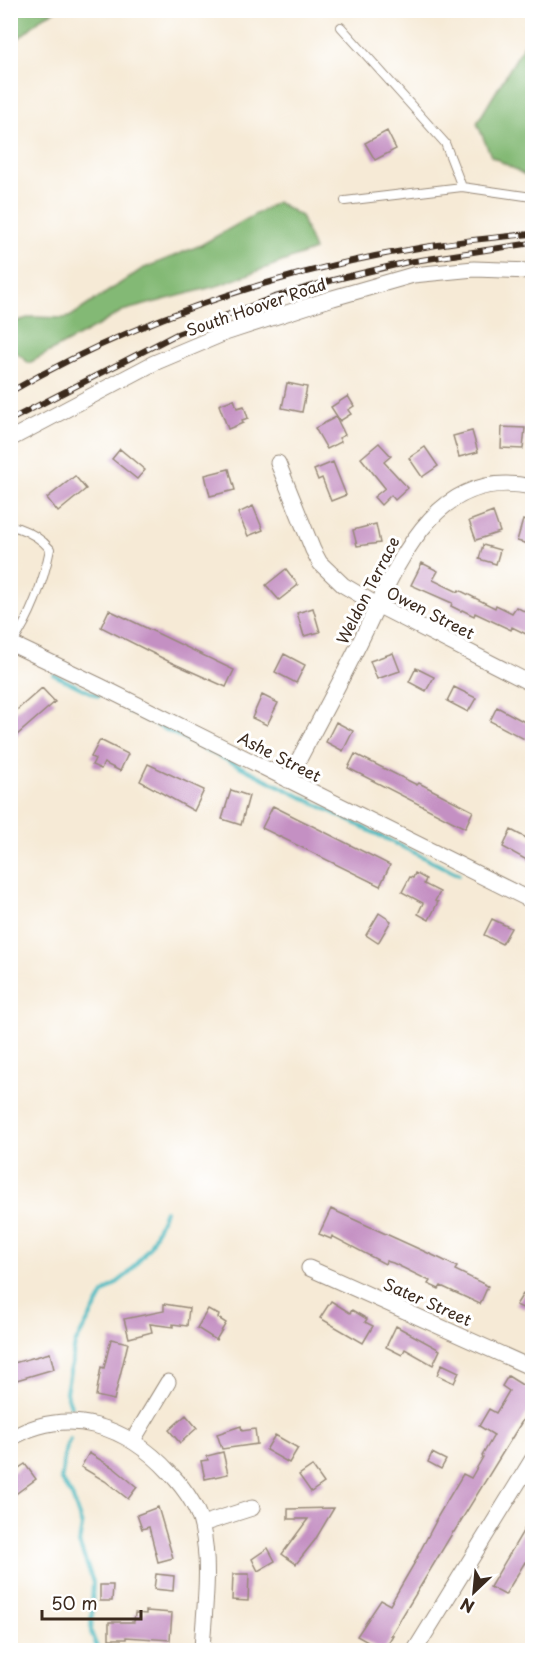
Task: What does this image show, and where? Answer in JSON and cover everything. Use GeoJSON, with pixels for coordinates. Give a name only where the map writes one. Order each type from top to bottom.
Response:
{"type":"FeatureCollection","features":[{"type":"Feature","properties":{"kind":"street","name":"South Hoover Road"},"geometry":{"type":"LineString","coordinates":[[10,439],[154,363],[225,333],[333,298],[413,275],[474,270],[532,272]]}},
{"type":"Feature","properties":{"kind":"street","name":"Owen Street"},"geometry":{"type":"LineString","coordinates":[[278,463],[320,563],[343,585],[377,605],[532,684]]}},
{"type":"Feature","properties":{"kind":"street","name":"Weldon Terrace"},"geometry":{"type":"LineString","coordinates":[[288,780],[417,532],[441,508],[458,497],[486,486],[518,484],[532,487]]}},
{"type":"Feature","properties":{"kind":"street","name":"Ashe Street"},"geometry":{"type":"LineString","coordinates":[[11,645],[532,901]]}},
{"type":"Feature","properties":{"kind":"street","name":"Sater Street"},"geometry":{"type":"LineString","coordinates":[[309,1268],[532,1368]]}},
{"type":"Feature","properties":{"kind":"street"},"geometry":{"type":"LineString","coordinates":[[133,1440],[168,1382]]}},
{"type":"Feature","properties":{"kind":"street"},"geometry":{"type":"LineString","coordinates":[[10,1439],[40,1426],[58,1423],[100,1426],[117,1431],[133,1440],[155,1457],[180,1485],[202,1524],[206,1565],[202,1650]]}},
{"type":"Feature","properties":{"kind":"street"},"geometry":{"type":"LineString","coordinates":[[415,1650],[532,1460]]}},
{"type":"Feature","properties":{"kind":"street"},"geometry":{"type":"LineString","coordinates":[[202,1524],[252,1508]]}},
{"type":"Feature","properties":{"kind":"lane"},"geometry":{"type":"LineString","coordinates":[[341,27],[446,143],[462,187]]}},
{"type":"Feature","properties":{"kind":"lane"},"geometry":{"type":"LineString","coordinates":[[345,201],[462,187],[532,197]]}},
{"type":"Feature","properties":{"kind":"lane"},"geometry":{"type":"LineString","coordinates":[[10,530],[16,527],[27,531],[43,540],[50,549],[37,599],[23,628],[11,645]]}},
{"type":"Feature","properties":{"kind":"green space"},"geometry":{"type":"Polygon","coordinates":[[[11,10],[55,11],[43,17],[11,45],[11,10]]]}},
{"type":"Feature","properties":{"kind":"green space"},"geometry":{"type":"Polygon","coordinates":[[[532,32],[532,179],[491,156],[477,123],[532,32]]]}},
{"type":"Feature","properties":{"kind":"green space"},"geometry":{"type":"Polygon","coordinates":[[[277,202],[301,216],[314,250],[220,285],[122,311],[29,363],[11,348],[11,323],[31,317],[66,318],[71,316],[142,269],[201,245],[277,202]]]}},
{"type":"Feature","properties":{"kind":"building"},"geometry":{"type":"Polygon","coordinates":[[[387,131],[396,149],[375,160],[365,143],[387,131]]]}},
{"type":"Feature","properties":{"kind":"building"},"geometry":{"type":"Polygon","coordinates":[[[287,383],[307,387],[302,412],[282,408],[287,383]]]}},
{"type":"Feature","properties":{"kind":"building"},"geometry":{"type":"Polygon","coordinates":[[[348,396],[354,406],[348,410],[351,414],[340,421],[331,407],[348,396]]]}},
{"type":"Feature","properties":{"kind":"building"},"geometry":{"type":"Polygon","coordinates":[[[234,399],[237,408],[244,406],[248,418],[242,420],[243,423],[228,429],[219,405],[234,399]]]}},
{"type":"Feature","properties":{"kind":"building"},"geometry":{"type":"Polygon","coordinates":[[[336,417],[345,435],[339,438],[341,442],[327,449],[315,428],[336,417]]]}},
{"type":"Feature","properties":{"kind":"building"},"geometry":{"type":"Polygon","coordinates":[[[502,427],[525,428],[523,449],[501,448],[502,427]]]}},
{"type":"Feature","properties":{"kind":"building"},"geometry":{"type":"Polygon","coordinates":[[[472,431],[478,452],[459,457],[453,436],[472,431]]]}},
{"type":"Feature","properties":{"kind":"building"},"geometry":{"type":"Polygon","coordinates":[[[379,443],[391,456],[384,462],[408,488],[395,500],[391,495],[381,505],[374,497],[385,488],[361,458],[379,443]]]}},
{"type":"Feature","properties":{"kind":"building"},"geometry":{"type":"Polygon","coordinates":[[[425,447],[438,466],[422,477],[409,458],[425,447]]]}},
{"type":"Feature","properties":{"kind":"building"},"geometry":{"type":"Polygon","coordinates":[[[120,449],[145,470],[137,479],[112,459],[120,449]]]}},
{"type":"Feature","properties":{"kind":"building"},"geometry":{"type":"Polygon","coordinates":[[[333,462],[346,495],[331,501],[322,478],[318,480],[314,470],[333,462]]]}},
{"type":"Feature","properties":{"kind":"building"},"geometry":{"type":"Polygon","coordinates":[[[229,469],[235,490],[210,496],[205,475],[229,469]]]}},
{"type":"Feature","properties":{"kind":"building"},"geometry":{"type":"Polygon","coordinates":[[[75,476],[86,489],[58,512],[47,498],[75,476]]]}},
{"type":"Feature","properties":{"kind":"building"},"geometry":{"type":"Polygon","coordinates":[[[253,506],[263,530],[248,536],[238,513],[253,506]]]}},
{"type":"Feature","properties":{"kind":"building"},"geometry":{"type":"Polygon","coordinates":[[[493,512],[500,532],[476,540],[469,521],[493,512]]]}},
{"type":"Feature","properties":{"kind":"building"},"geometry":{"type":"Polygon","coordinates":[[[523,520],[532,523],[532,545],[517,541],[523,520]]]}},
{"type":"Feature","properties":{"kind":"building"},"geometry":{"type":"Polygon","coordinates":[[[376,524],[380,543],[357,546],[353,530],[376,524]]]}},
{"type":"Feature","properties":{"kind":"building"},"geometry":{"type":"Polygon","coordinates":[[[483,545],[500,550],[496,564],[479,559],[483,545]]]}},
{"type":"Feature","properties":{"kind":"building"},"geometry":{"type":"Polygon","coordinates":[[[422,563],[438,571],[433,580],[458,592],[459,590],[495,608],[496,605],[512,613],[516,607],[532,615],[532,637],[475,613],[474,616],[461,611],[451,606],[452,603],[411,585],[422,563]]]}},
{"type":"Feature","properties":{"kind":"building"},"geometry":{"type":"Polygon","coordinates":[[[286,569],[298,585],[279,600],[266,585],[286,569]]]}},
{"type":"Feature","properties":{"kind":"building"},"geometry":{"type":"Polygon","coordinates":[[[313,608],[320,632],[304,636],[297,613],[313,608]]]}},
{"type":"Feature","properties":{"kind":"building"},"geometry":{"type":"Polygon","coordinates":[[[109,610],[234,670],[226,687],[101,627],[109,610]]]}},
{"type":"Feature","properties":{"kind":"building"},"geometry":{"type":"Polygon","coordinates":[[[393,653],[400,671],[377,679],[370,661],[393,653]]]}},
{"type":"Feature","properties":{"kind":"building"},"geometry":{"type":"Polygon","coordinates":[[[284,654],[305,665],[296,683],[275,672],[284,654]]]}},
{"type":"Feature","properties":{"kind":"building"},"geometry":{"type":"Polygon","coordinates":[[[416,668],[434,677],[426,691],[409,682],[416,668]]]}},
{"type":"Feature","properties":{"kind":"building"},"geometry":{"type":"Polygon","coordinates":[[[454,687],[476,698],[468,712],[447,701],[454,687]]]}},
{"type":"Feature","properties":{"kind":"building"},"geometry":{"type":"Polygon","coordinates":[[[42,688],[55,702],[10,741],[10,716],[42,688]]]}},
{"type":"Feature","properties":{"kind":"building"},"geometry":{"type":"Polygon","coordinates":[[[262,695],[278,703],[267,725],[252,718],[262,695]]]}},
{"type":"Feature","properties":{"kind":"building"},"geometry":{"type":"Polygon","coordinates":[[[497,707],[532,726],[532,743],[490,721],[497,707]]]}},
{"type":"Feature","properties":{"kind":"building"},"geometry":{"type":"Polygon","coordinates":[[[336,722],[353,731],[343,751],[326,742],[336,722]]]}},
{"type":"Feature","properties":{"kind":"building"},"geometry":{"type":"Polygon","coordinates":[[[100,740],[128,754],[120,771],[104,763],[101,769],[92,765],[95,759],[91,757],[100,740]]]}},
{"type":"Feature","properties":{"kind":"building"},"geometry":{"type":"Polygon","coordinates":[[[355,754],[473,811],[465,828],[348,768],[355,754]]]}},
{"type":"Feature","properties":{"kind":"building"},"geometry":{"type":"Polygon","coordinates":[[[148,764],[204,790],[194,811],[140,781],[148,764]]]}},
{"type":"Feature","properties":{"kind":"building"},"geometry":{"type":"Polygon","coordinates":[[[231,790],[249,796],[241,825],[222,819],[231,790]]]}},
{"type":"Feature","properties":{"kind":"building"},"geometry":{"type":"Polygon","coordinates":[[[273,806],[390,865],[380,886],[262,828],[273,806]]]}},
{"type":"Feature","properties":{"kind":"building"},"geometry":{"type":"Polygon","coordinates":[[[511,830],[532,841],[532,863],[503,847],[511,830]]]}},
{"type":"Feature","properties":{"kind":"building"},"geometry":{"type":"Polygon","coordinates":[[[415,873],[426,879],[424,884],[440,892],[429,920],[418,914],[423,903],[402,892],[410,877],[413,878],[415,873]]]}},
{"type":"Feature","properties":{"kind":"building"},"geometry":{"type":"Polygon","coordinates":[[[379,913],[391,921],[378,943],[366,935],[379,913]]]}},
{"type":"Feature","properties":{"kind":"building"},"geometry":{"type":"Polygon","coordinates":[[[492,919],[511,928],[502,944],[484,935],[492,919]]]}},
{"type":"Feature","properties":{"kind":"building"},"geometry":{"type":"Polygon","coordinates":[[[331,1209],[441,1259],[457,1267],[455,1270],[488,1286],[480,1304],[441,1286],[439,1289],[428,1284],[430,1281],[393,1263],[386,1261],[385,1264],[332,1236],[331,1239],[319,1234],[331,1209]]]}},
{"type":"Feature","properties":{"kind":"building"},"geometry":{"type":"Polygon","coordinates":[[[523,1294],[532,1298],[525,1309],[516,1305],[523,1294]]]}},
{"type":"Feature","properties":{"kind":"building"},"geometry":{"type":"Polygon","coordinates":[[[331,1301],[350,1313],[352,1310],[367,1319],[365,1322],[373,1326],[363,1343],[320,1318],[331,1301]]]}},
{"type":"Feature","properties":{"kind":"building"},"geometry":{"type":"Polygon","coordinates":[[[164,1304],[189,1308],[187,1326],[150,1324],[152,1332],[129,1338],[124,1319],[164,1311],[164,1304]]]}},
{"type":"Feature","properties":{"kind":"building"},"geometry":{"type":"Polygon","coordinates":[[[208,1309],[219,1315],[218,1318],[226,1323],[216,1340],[197,1328],[208,1309]]]}},
{"type":"Feature","properties":{"kind":"building"},"geometry":{"type":"Polygon","coordinates":[[[396,1326],[440,1350],[433,1365],[405,1349],[402,1355],[386,1347],[396,1326]]]}},
{"type":"Feature","properties":{"kind":"building"},"geometry":{"type":"Polygon","coordinates":[[[111,1339],[128,1343],[114,1400],[96,1396],[101,1367],[104,1368],[111,1339]]]}},
{"type":"Feature","properties":{"kind":"building"},"geometry":{"type":"Polygon","coordinates":[[[50,1353],[54,1369],[10,1382],[10,1364],[50,1353]]]}},
{"type":"Feature","properties":{"kind":"building"},"geometry":{"type":"Polygon","coordinates":[[[442,1364],[459,1372],[454,1383],[437,1375],[442,1364]]]}},
{"type":"Feature","properties":{"kind":"building"},"geometry":{"type":"Polygon","coordinates":[[[508,1376],[532,1391],[532,1413],[529,1410],[453,1532],[384,1650],[373,1645],[357,1636],[381,1600],[390,1605],[463,1474],[471,1478],[494,1435],[479,1426],[489,1409],[496,1413],[509,1391],[502,1386],[508,1376]]]}},
{"type":"Feature","properties":{"kind":"building"},"geometry":{"type":"Polygon","coordinates":[[[186,1415],[197,1428],[180,1443],[169,1430],[186,1415]]]}},
{"type":"Feature","properties":{"kind":"building"},"geometry":{"type":"Polygon","coordinates":[[[241,1426],[242,1431],[255,1429],[257,1444],[222,1449],[217,1434],[241,1426]]]}},
{"type":"Feature","properties":{"kind":"building"},"geometry":{"type":"Polygon","coordinates":[[[275,1435],[298,1448],[289,1463],[266,1450],[275,1435]]]}},
{"type":"Feature","properties":{"kind":"building"},"geometry":{"type":"Polygon","coordinates":[[[223,1452],[228,1474],[205,1479],[201,1461],[208,1460],[207,1456],[223,1452]]]}},
{"type":"Feature","properties":{"kind":"building"},"geometry":{"type":"Polygon","coordinates":[[[89,1453],[114,1468],[137,1487],[128,1499],[105,1481],[81,1467],[89,1453]]]}},
{"type":"Feature","properties":{"kind":"building"},"geometry":{"type":"Polygon","coordinates":[[[432,1453],[446,1460],[441,1469],[428,1462],[432,1453]]]}},
{"type":"Feature","properties":{"kind":"building"},"geometry":{"type":"Polygon","coordinates":[[[25,1464],[36,1479],[10,1498],[10,1474],[25,1464]]]}},
{"type":"Feature","properties":{"kind":"building"},"geometry":{"type":"Polygon","coordinates":[[[312,1466],[324,1483],[311,1492],[299,1475],[312,1466]]]}},
{"type":"Feature","properties":{"kind":"building"},"geometry":{"type":"Polygon","coordinates":[[[158,1507],[173,1558],[158,1562],[149,1527],[142,1529],[137,1515],[158,1507]]]}},
{"type":"Feature","properties":{"kind":"building"},"geometry":{"type":"Polygon","coordinates":[[[334,1508],[315,1540],[296,1564],[282,1554],[308,1519],[288,1519],[288,1509],[334,1508]]]}},
{"type":"Feature","properties":{"kind":"building"},"geometry":{"type":"Polygon","coordinates":[[[532,1516],[532,1557],[529,1564],[525,1562],[505,1595],[490,1587],[532,1516]]]}},
{"type":"Feature","properties":{"kind":"building"},"geometry":{"type":"Polygon","coordinates":[[[268,1548],[275,1561],[258,1571],[252,1559],[268,1548]]]}},
{"type":"Feature","properties":{"kind":"building"},"geometry":{"type":"Polygon","coordinates":[[[156,1574],[174,1576],[173,1591],[154,1589],[156,1574]]]}},
{"type":"Feature","properties":{"kind":"building"},"geometry":{"type":"Polygon","coordinates":[[[233,1574],[249,1574],[248,1601],[232,1600],[233,1574]]]}},
{"type":"Feature","properties":{"kind":"building"},"geometry":{"type":"Polygon","coordinates":[[[100,1585],[113,1585],[112,1601],[100,1601],[100,1585]]]}},
{"type":"Feature","properties":{"kind":"building"},"geometry":{"type":"Polygon","coordinates":[[[146,1611],[172,1613],[170,1640],[126,1637],[126,1639],[109,1639],[109,1622],[134,1622],[135,1613],[146,1614],[146,1611]]]}},
{"type":"Feature","properties":{"kind":"waterway"},"geometry":{"type":"LineString","coordinates":[[54,675],[98,696]]}},
{"type":"Feature","properties":{"kind":"waterway"},"geometry":{"type":"LineString","coordinates":[[128,711],[459,875]]}},
{"type":"Feature","properties":{"kind":"waterway"},"geometry":{"type":"LineString","coordinates":[[71,1406],[66,1392],[75,1344],[103,1294],[128,1274],[150,1246],[165,1211]]}},
{"type":"Feature","properties":{"kind":"waterway"},"geometry":{"type":"LineString","coordinates":[[70,1439],[65,1453],[61,1480],[72,1496],[82,1526],[79,1543],[93,1582],[91,1632],[98,1650]]}},
{"type":"Feature","properties":{"kind":"railway"},"geometry":{"type":"LineString","coordinates":[[10,392],[70,360],[133,331],[263,284],[330,266],[397,252],[465,241],[532,234]]}},
{"type":"Feature","properties":{"kind":"railway"},"geometry":{"type":"LineString","coordinates":[[10,420],[177,334],[272,298],[408,262],[532,243]]}}]}
